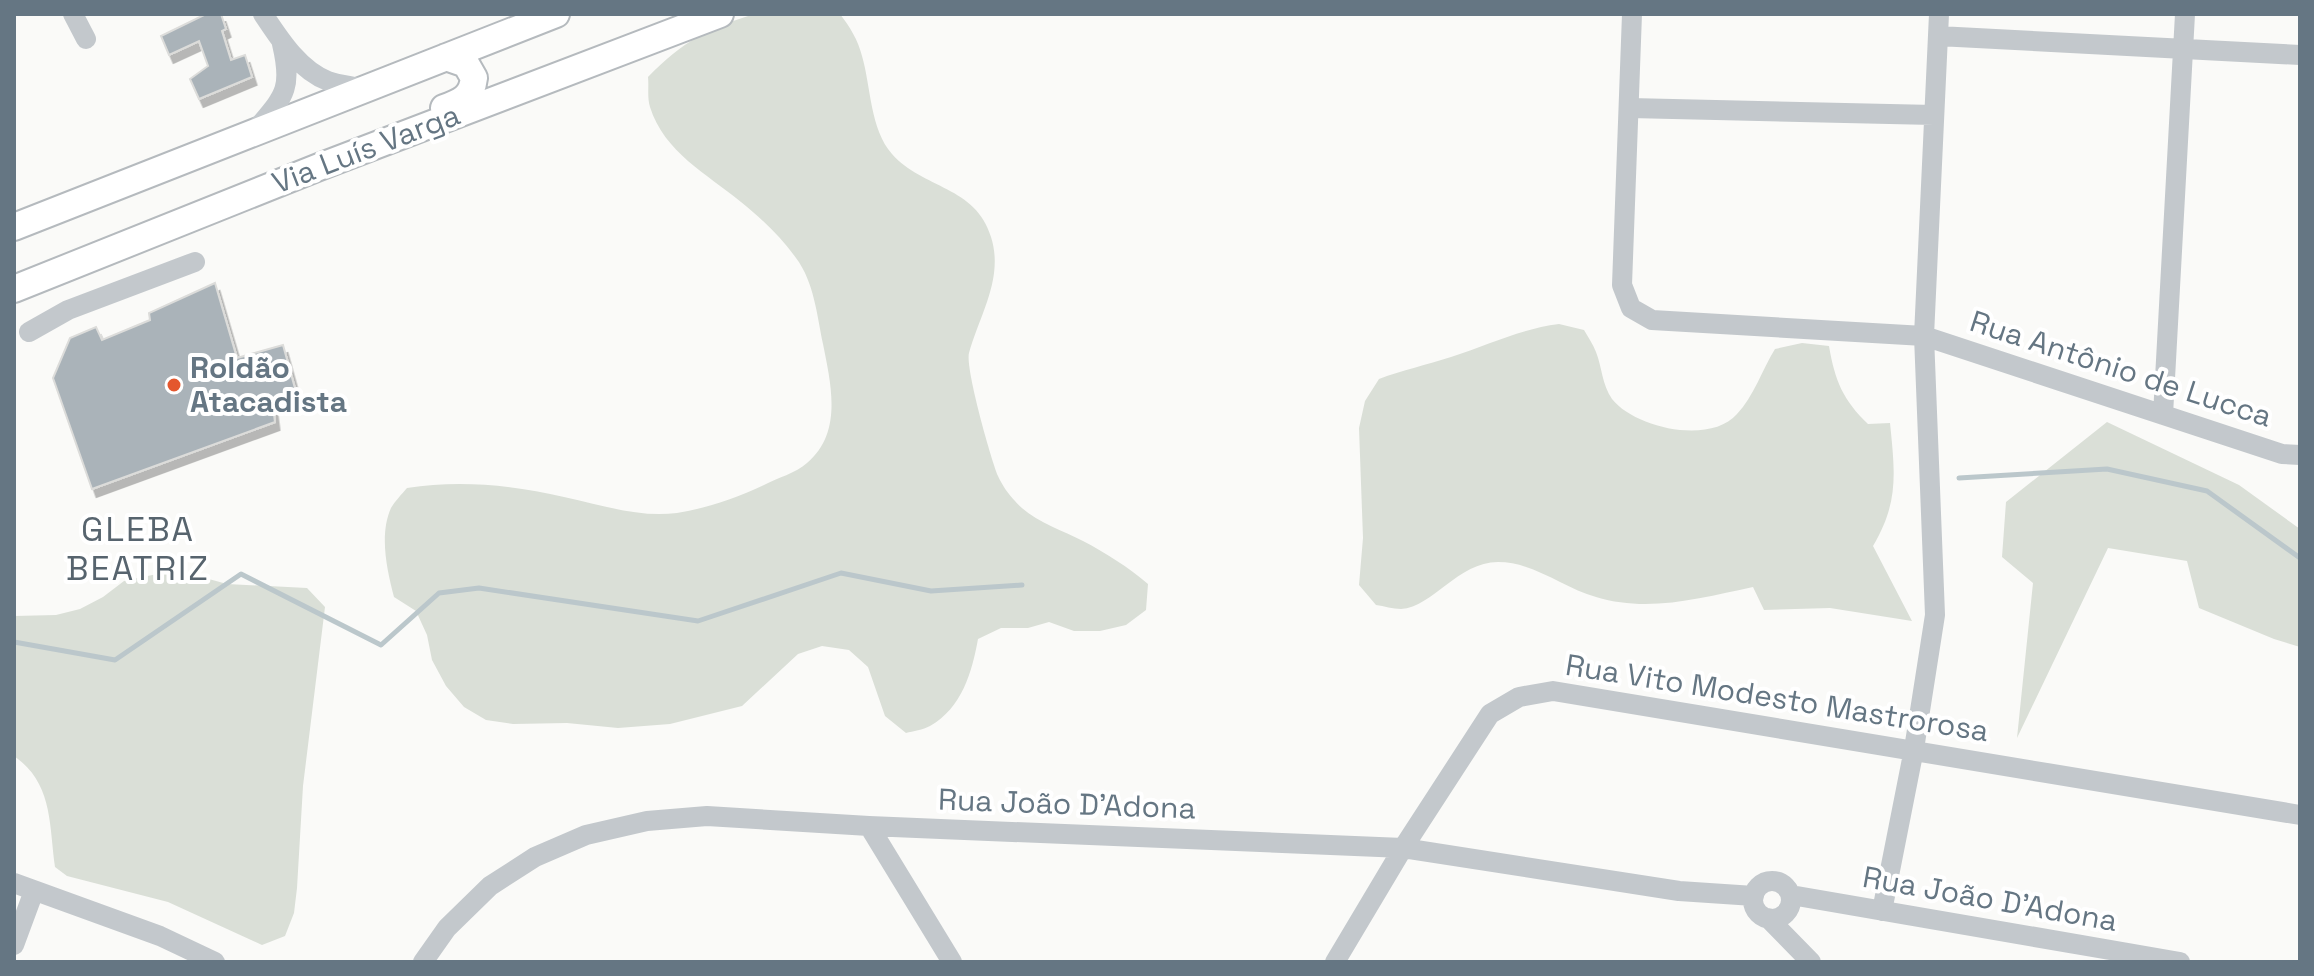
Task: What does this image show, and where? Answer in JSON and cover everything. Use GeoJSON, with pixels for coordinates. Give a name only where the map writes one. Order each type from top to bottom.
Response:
{"type":"FeatureCollection","features":[{"type":"Feature","properties":{"kind":"main road","name":"Via Luís Varga"},"geometry":{"type":"LineString","coordinates":[[14,227],[556,14]]}},
{"type":"Feature","properties":{"kind":"main road","name":"Via Luís Varga"},"geometry":{"type":"LineString","coordinates":[[14,289],[720,14]]}},
{"type":"Feature","properties":{"kind":"main road"},"geometry":{"type":"LineString","coordinates":[[354,154],[359,144],[369,136],[462,101],[469,95],[474,78],[471,71],[459,60],[446,57]]}},
{"type":"Feature","properties":{"kind":"street"},"geometry":{"type":"LineString","coordinates":[[73,14],[86,39]]}},
{"type":"Feature","properties":{"kind":"street"},"geometry":{"type":"LineString","coordinates":[[263,14],[281,40],[306,67],[326,81],[365,89]]}},
{"type":"Feature","properties":{"kind":"street"},"geometry":{"type":"LineString","coordinates":[[1632,14],[1630,108],[1934,115]]}},
{"type":"Feature","properties":{"kind":"street"},"geometry":{"type":"LineString","coordinates":[[1882,911],[1914,749],[1935,615],[1924,336],[1939,14]]}},
{"type":"Feature","properties":{"kind":"street"},"geometry":{"type":"LineString","coordinates":[[2163,415],[2185,14]]}},
{"type":"Feature","properties":{"kind":"street"},"geometry":{"type":"LineString","coordinates":[[1938,36],[2300,55]]}},
{"type":"Feature","properties":{"kind":"street"},"geometry":{"type":"LineString","coordinates":[[254,132],[283,97],[289,74],[281,40]]}},
{"type":"Feature","properties":{"kind":"street","name":"Rua Antônio de Lucca"},"geometry":{"type":"LineString","coordinates":[[1630,108],[1622,285],[1631,308],[1652,320],[1924,336],[2282,454],[2300,455]]}},
{"type":"Feature","properties":{"kind":"street"},"geometry":{"type":"LineString","coordinates":[[29,332],[68,310],[195,262]]}},
{"type":"Feature","properties":{"kind":"street","name":"Rua Vito Modesto Mastrorosa"},"geometry":{"type":"LineString","coordinates":[[1335,962],[1403,848],[1490,714],[1519,697],[1553,691],[2300,815]]}},
{"type":"Feature","properties":{"kind":"street","name":"Rua João D'Adona"},"geometry":{"type":"LineString","coordinates":[[423,962],[447,928],[490,886],[535,857],[586,835],[647,821],[707,816],[869,826],[1403,848],[1679,891],[1754,896]]}},
{"type":"Feature","properties":{"kind":"street"},"geometry":{"type":"LineString","coordinates":[[869,826],[952,962]]}},
{"type":"Feature","properties":{"kind":"street"},"geometry":{"type":"LineString","coordinates":[[1768,918],[1786,913],[1791,895],[1784,885],[1772,881],[1760,885],[1754,896],[1756,908],[1811,962]]}},
{"type":"Feature","properties":{"kind":"street"},"geometry":{"type":"LineString","coordinates":[[14,883],[160,936],[215,962]]}},
{"type":"Feature","properties":{"kind":"street"},"geometry":{"type":"LineString","coordinates":[[14,945],[34,891]]}},
{"type":"Feature","properties":{"kind":"street","name":"Rua João D'Adona"},"geometry":{"type":"LineString","coordinates":[[1791,895],[2180,962]]}},
{"type":"Feature","properties":{"kind":"shaded area"},"geometry":{"type":"Polygon","coordinates":[[[754,14],[840,14],[860,50],[875,120],[885,144],[905,166],[961,198],[974,207],[984,220],[991,237],[995,267],[969,362],[979,414],[998,476],[1010,496],[1030,514],[1100,550],[1148,584],[1146,610],[1126,625],[1100,631],[1074,631],[1049,622],[1028,628],[1001,628],[978,639],[969,676],[958,699],[930,726],[906,733],[885,716],[868,667],[849,650],[822,646],[798,654],[742,706],[670,724],[618,728],[486,720],[464,707],[446,686],[432,660],[427,635],[416,611],[394,597],[387,564],[385,530],[391,508],[407,488],[446,484],[506,487],[635,512],[677,513],[732,498],[792,473],[807,463],[826,437],[832,407],[829,375],[814,299],[802,267],[763,221],[676,149],[665,137],[649,103],[648,77],[673,54],[709,31],[754,14]]]}},
{"type":"Feature","properties":{"kind":"shaded area"},"geometry":{"type":"Polygon","coordinates":[[[1559,324],[1584,330],[1596,352],[1609,394],[1623,409],[1655,425],[1692,431],[1725,423],[1737,414],[1775,349],[1802,343],[1829,346],[1837,380],[1852,407],[1868,424],[1890,423],[1893,487],[1887,515],[1873,546],[1912,621],[1830,608],[1764,610],[1753,587],[1674,602],[1616,602],[1584,593],[1524,566],[1498,562],[1470,569],[1413,606],[1401,609],[1376,605],[1359,585],[1363,538],[1359,428],[1365,401],[1379,379],[1517,333],[1559,324]]]}},
{"type":"Feature","properties":{"kind":"shaded area"},"geometry":{"type":"Polygon","coordinates":[[[2107,422],[2239,485],[2300,529],[2300,647],[2199,608],[2187,561],[2108,548],[2017,738],[2033,583],[2002,557],[2006,502],[2107,422]]]}},
{"type":"Feature","properties":{"kind":"shaded area"},"geometry":{"type":"Polygon","coordinates":[[[176,570],[227,584],[307,588],[325,607],[303,786],[294,913],[285,936],[262,945],[168,902],[67,876],[55,867],[50,820],[43,792],[27,767],[14,756],[14,616],[56,615],[80,609],[124,581],[176,570]]]}},
{"type":"Feature","properties":{"kind":"building"},"geometry":{"type":"Polygon","coordinates":[[[206,14],[221,14],[226,29],[222,31],[231,60],[245,55],[252,77],[199,99],[190,79],[208,66],[199,41],[169,55],[161,36],[206,14]]]}},
{"type":"Feature","properties":{"kind":"building","name":"Roldão Atacadista"},"geometry":{"type":"Polygon","coordinates":[[[215,283],[237,358],[283,345],[296,392],[272,399],[275,422],[92,489],[53,378],[70,338],[96,327],[102,340],[150,320],[149,313],[215,283]]]}},
{"type":"Feature","properties":{"kind":"waterway"},"geometry":{"type":"LineString","coordinates":[[1959,478],[2107,469],[2207,491],[2300,558]]}},
{"type":"Feature","properties":{"kind":"waterway"},"geometry":{"type":"LineString","coordinates":[[14,642],[115,660],[241,574],[381,645],[439,593],[479,588],[698,621],[841,573],[931,591],[1022,585]]}},
{"type":"Feature","properties":{"kind":"place","name":"Roldão Atacadista"},"geometry":{"type":"Point","coordinates":[174,385]}},
{"type":"Feature","properties":{"kind":"district","name":"GLEBA BEATRIZ"},"geometry":{"type":"Point","coordinates":[138,548]}}]}
